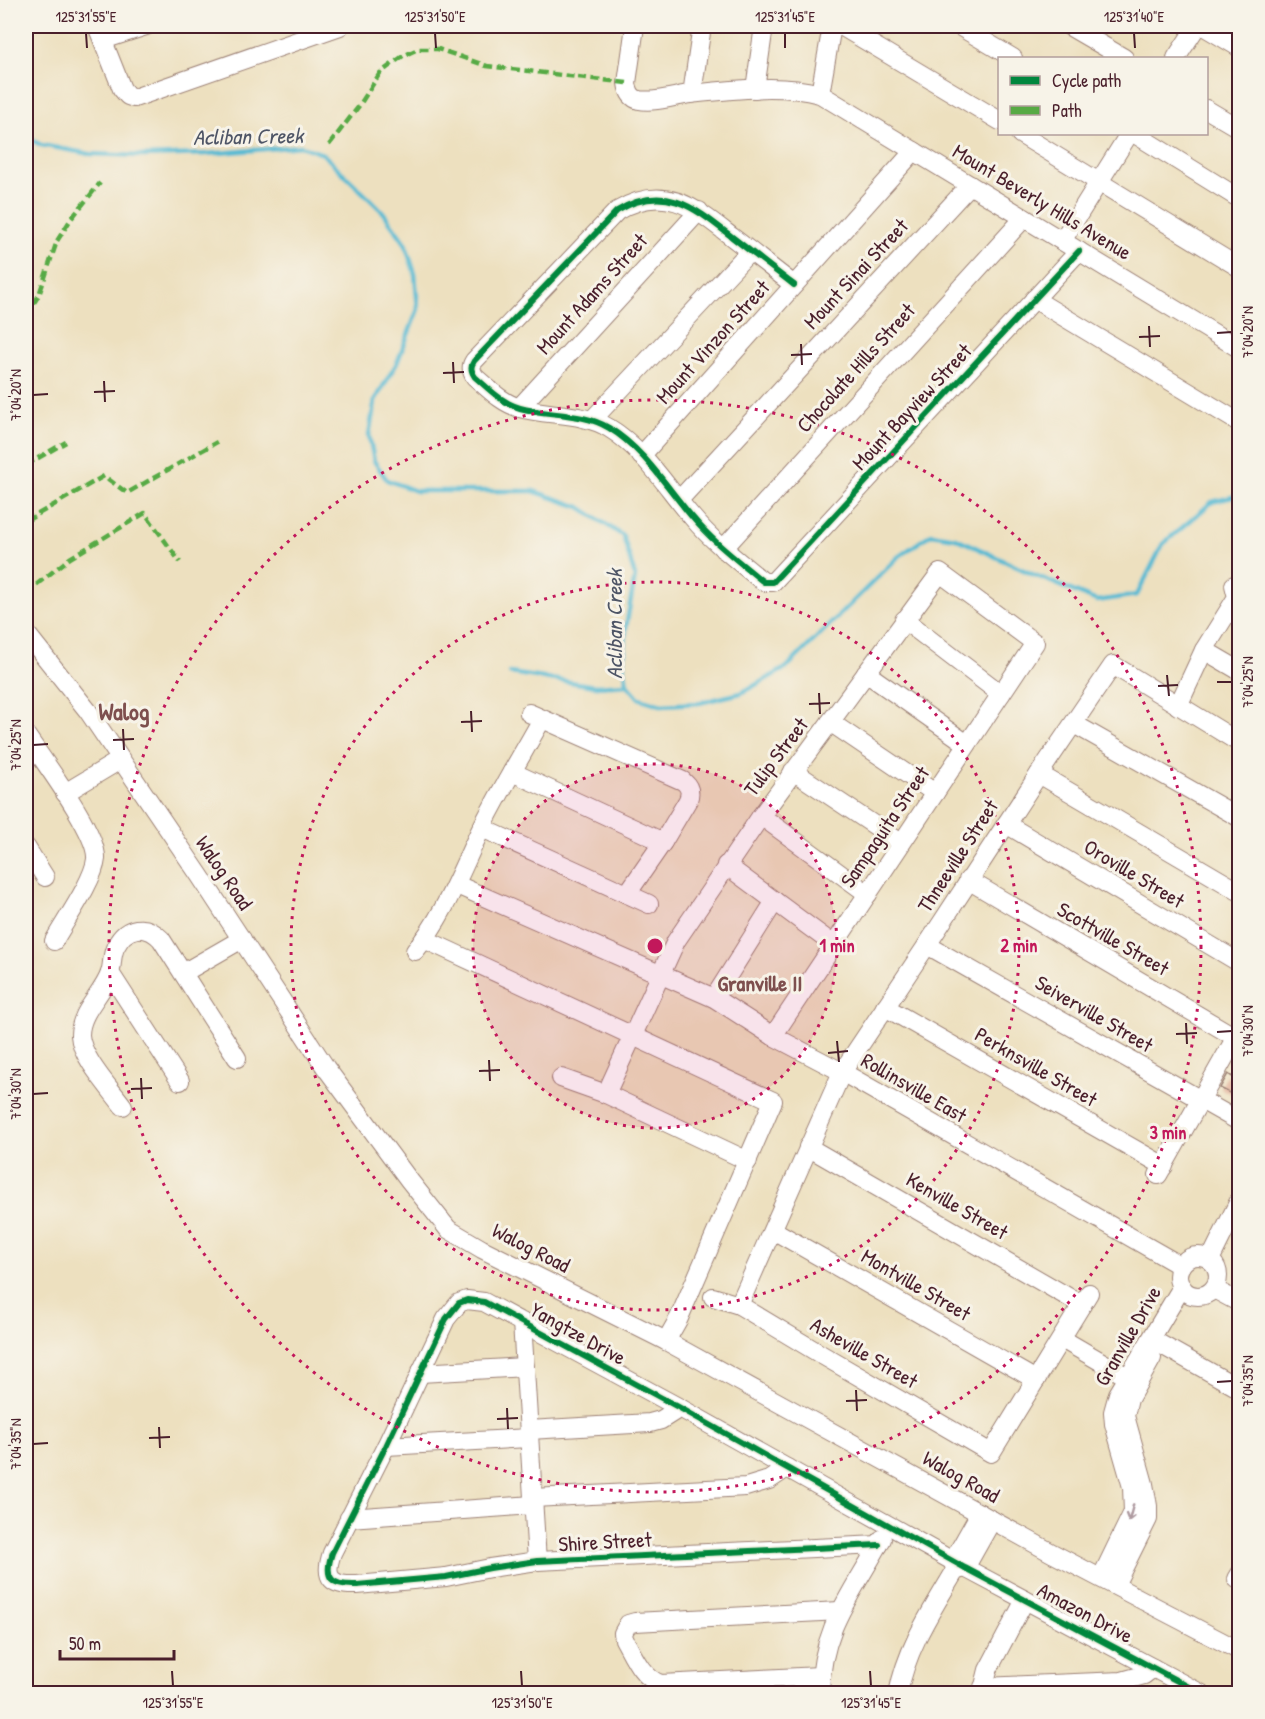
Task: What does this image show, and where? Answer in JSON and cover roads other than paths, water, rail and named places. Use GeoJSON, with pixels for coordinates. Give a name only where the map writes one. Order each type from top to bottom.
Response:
{"type":"FeatureCollection","features":[{"type":"Feature","properties":{"kind":"street"},"geometry":{"type":"LineString","coordinates":[[147,26],[100,33],[122,89],[128,96],[140,97],[338,27]]}},
{"type":"Feature","properties":{"kind":"street"},"geometry":{"type":"LineString","coordinates":[[635,26],[627,83],[632,97],[639,100],[755,89],[791,89],[820,94],[832,26]]}},
{"type":"Feature","properties":{"kind":"street"},"geometry":{"type":"LineString","coordinates":[[692,94],[702,26]]}},
{"type":"Feature","properties":{"kind":"street"},"geometry":{"type":"LineString","coordinates":[[755,89],[765,26]]}},
{"type":"Feature","properties":{"kind":"street"},"geometry":{"type":"LineString","coordinates":[[841,26],[998,120]]}},
{"type":"Feature","properties":{"kind":"street"},"geometry":{"type":"LineString","coordinates":[[959,26],[1011,57]]}},
{"type":"Feature","properties":{"kind":"street"},"geometry":{"type":"LineString","coordinates":[[1069,26],[1122,57]]}},
{"type":"Feature","properties":{"kind":"street"},"geometry":{"type":"LineString","coordinates":[[1177,57],[1197,26]]}},
{"type":"Feature","properties":{"kind":"street"},"geometry":{"type":"LineString","coordinates":[[1203,26],[1239,48]]}},
{"type":"Feature","properties":{"kind":"street","name":"Mount Beverly Hills Avenue"},"geometry":{"type":"LineString","coordinates":[[820,94],[1239,349]]}},
{"type":"Feature","properties":{"kind":"street"},"geometry":{"type":"LineString","coordinates":[[1208,110],[1239,129]]}},
{"type":"Feature","properties":{"kind":"street"},"geometry":{"type":"LineString","coordinates":[[1022,135],[1239,268]]}},
{"type":"Feature","properties":{"kind":"street"},"geometry":{"type":"LineString","coordinates":[[1062,241],[1128,135]]}},
{"type":"Feature","properties":{"kind":"street"},"geometry":{"type":"LineString","coordinates":[[1137,135],[1239,199]]}},
{"type":"Feature","properties":{"kind":"street","name":"Mount Vinzon Street"},"geometry":{"type":"LineString","coordinates":[[641,456],[914,151]]}},
{"type":"Feature","properties":{"kind":"street","name":"Mount Sinai Street"},"geometry":{"type":"LineString","coordinates":[[679,501],[970,185]]}},
{"type":"Feature","properties":{"kind":"street"},"geometry":{"type":"LineString","coordinates":[[723,549],[641,456],[616,433],[592,420],[519,408],[507,403],[475,378],[471,369],[474,361],[617,211],[641,200],[679,201],[699,211],[794,285]]}},
{"type":"Feature","properties":{"kind":"street","name":"Mount Adams Street"},"geometry":{"type":"LineString","coordinates":[[519,408],[699,211]]}},
{"type":"Feature","properties":{"kind":"street","name":"Chocolate Hills Street"},"geometry":{"type":"LineString","coordinates":[[723,549],[1024,218]]}},
{"type":"Feature","properties":{"kind":"street"},"geometry":{"type":"LineString","coordinates":[[592,420],[750,251]]}},
{"type":"Feature","properties":{"kind":"street","name":"Mount Bayview Street"},"geometry":{"type":"LineString","coordinates":[[723,549],[761,580],[768,582],[777,579],[1078,251]]}},
{"type":"Feature","properties":{"kind":"street"},"geometry":{"type":"LineString","coordinates":[[1034,299],[1239,423]]}},
{"type":"Feature","properties":{"kind":"street","name":"Tulip Street"},"geometry":{"type":"LineString","coordinates":[[606,1094],[676,941],[726,865],[793,771],[939,573],[1035,643]]}},
{"type":"Feature","properties":{"kind":"street"},"geometry":{"type":"LineString","coordinates":[[1237,593],[1204,650],[1178,706],[1239,743]]}},
{"type":"Feature","properties":{"kind":"street"},"geometry":{"type":"LineString","coordinates":[[904,620],[1001,693]]}},
{"type":"Feature","properties":{"kind":"street","name":"Walog Road"},"geometry":{"type":"LineString","coordinates":[[26,633],[67,684],[120,760],[327,1068],[448,1229],[482,1249],[666,1341],[986,1517],[1239,1651]]}},
{"type":"Feature","properties":{"kind":"street","name":"Sampaguita Street"},"geometry":{"type":"LineString","coordinates":[[773,1036],[1035,643]]}},
{"type":"Feature","properties":{"kind":"street"},"geometry":{"type":"LineString","coordinates":[[1204,650],[1239,671]]}},
{"type":"Feature","properties":{"kind":"street","name":"Thneeville Street"},"geometry":{"type":"LineString","coordinates":[[739,1305],[842,1072],[1113,666],[1178,706]]}},
{"type":"Feature","properties":{"kind":"street"},"geometry":{"type":"LineString","coordinates":[[866,673],[967,744]]}},
{"type":"Feature","properties":{"kind":"street"},"geometry":{"type":"LineString","coordinates":[[627,894],[663,842],[688,800],[688,785],[536,716],[512,772],[482,828],[457,885],[420,945],[632,1036],[773,1101],[679,1318],[666,1341]]}},
{"type":"Feature","properties":{"kind":"street"},"geometry":{"type":"LineString","coordinates":[[830,722],[935,793]]}},
{"type":"Feature","properties":{"kind":"street"},"geometry":{"type":"LineString","coordinates":[[1074,724],[1239,818]]}},
{"type":"Feature","properties":{"kind":"street"},"geometry":{"type":"LineString","coordinates":[[26,735],[65,794],[94,845],[96,858],[93,872],[54,941]]}},
{"type":"Feature","properties":{"kind":"street"},"geometry":{"type":"LineString","coordinates":[[65,794],[120,760]]}},
{"type":"Feature","properties":{"kind":"street"},"geometry":{"type":"LineString","coordinates":[[793,771],[901,843]]}},
{"type":"Feature","properties":{"kind":"street"},"geometry":{"type":"LineString","coordinates":[[512,772],[663,842]]}},
{"type":"Feature","properties":{"kind":"street"},"geometry":{"type":"LineString","coordinates":[[1039,774],[1239,892]]}},
{"type":"Feature","properties":{"kind":"street"},"geometry":{"type":"LineString","coordinates":[[761,816],[868,894]]}},
{"type":"Feature","properties":{"kind":"street","name":"Oroville Street"},"geometry":{"type":"LineString","coordinates":[[1006,824],[1239,963]]}},
{"type":"Feature","properties":{"kind":"street"},"geometry":{"type":"LineString","coordinates":[[482,828],[649,904]]}},
{"type":"Feature","properties":{"kind":"street"},"geometry":{"type":"LineString","coordinates":[[26,847],[45,877]]}},
{"type":"Feature","properties":{"kind":"street"},"geometry":{"type":"LineString","coordinates":[[726,865],[834,945]]}},
{"type":"Feature","properties":{"kind":"street","name":"Scottville Street"},"geometry":{"type":"LineString","coordinates":[[968,880],[1237,1034]]}},
{"type":"Feature","properties":{"kind":"street","name":"Rollinsville East"},"geometry":{"type":"LineString","coordinates":[[457,885],[714,998],[773,1036],[842,1072],[1181,1266]]}},
{"type":"Feature","properties":{"kind":"street"},"geometry":{"type":"LineString","coordinates":[[714,998],[775,901]]}},
{"type":"Feature","properties":{"kind":"street"},"geometry":{"type":"LineString","coordinates":[[123,1106],[87,1056],[80,1035],[84,1017],[110,973],[116,946],[122,937],[133,930],[144,928],[153,930],[161,939],[237,1058]]}},
{"type":"Feature","properties":{"kind":"street"},"geometry":{"type":"LineString","coordinates":[[183,973],[242,939]]}},
{"type":"Feature","properties":{"kind":"street","name":"Seiverville Street"},"geometry":{"type":"LineString","coordinates":[[927,945],[1239,1122]]}},
{"type":"Feature","properties":{"kind":"street"},"geometry":{"type":"LineString","coordinates":[[110,973],[180,1081]]}},
{"type":"Feature","properties":{"kind":"street","name":"Perknsville Street"},"geometry":{"type":"LineString","coordinates":[[885,1007],[1161,1171],[1200,1100]]}},
{"type":"Feature","properties":{"kind":"street"},"geometry":{"type":"LineString","coordinates":[[1200,1100],[1237,1034]]}},
{"type":"Feature","properties":{"kind":"street"},"geometry":{"type":"LineString","coordinates":[[561,1078],[606,1094],[748,1161]]}},
{"type":"Feature","properties":{"kind":"street","name":"Kenville Street"},"geometry":{"type":"LineString","coordinates":[[808,1147],[1086,1299],[1062,1339]]}},
{"type":"Feature","properties":{"kind":"street"},"geometry":{"type":"LineString","coordinates":[[1210,1260],[1239,1199]]}},
{"type":"Feature","properties":{"kind":"street","name":"Montville Street"},"geometry":{"type":"LineString","coordinates":[[773,1230],[1036,1380]]}},
{"type":"Feature","properties":{"kind":"street"},"geometry":{"type":"LineString","coordinates":[[1194,1256],[1210,1260],[1218,1273],[1214,1289],[1205,1295],[1186,1291],[1178,1277],[1184,1262],[1194,1256]]}},
{"type":"Feature","properties":{"kind":"street"},"geometry":{"type":"LineString","coordinates":[[1214,1289],[1239,1303]]}},
{"type":"Feature","properties":{"kind":"street","name":"Granville Drive"},"geometry":{"type":"LineString","coordinates":[[1108,1582],[1133,1512],[1132,1487],[1114,1424],[1113,1412],[1118,1394],[1160,1344],[1186,1291]]}},
{"type":"Feature","properties":{"kind":"street","name":"Granville Drive"},"geometry":{"type":"LineString","coordinates":[[1132,1380],[1186,1291]]}},
{"type":"Feature","properties":{"kind":"street","name":"Asheville Street"},"geometry":{"type":"LineString","coordinates":[[713,1297],[739,1305],[991,1453],[1036,1380]]}},
{"type":"Feature","properties":{"kind":"street","name":"Yangtze Drive"},"geometry":{"type":"LineString","coordinates":[[335,1583],[330,1578],[329,1562],[349,1518],[446,1319],[459,1303],[467,1300],[484,1302],[522,1322],[787,1468],[958,1567]]}},
{"type":"Feature","properties":{"kind":"street"},"geometry":{"type":"LineString","coordinates":[[522,1322],[537,1561]]}},
{"type":"Feature","properties":{"kind":"street"},"geometry":{"type":"LineString","coordinates":[[1036,1380],[1062,1339],[1132,1380]]}},
{"type":"Feature","properties":{"kind":"street"},"geometry":{"type":"LineString","coordinates":[[1160,1344],[1239,1389]]}},
{"type":"Feature","properties":{"kind":"street"},"geometry":{"type":"LineString","coordinates":[[420,1373],[525,1367]]}},
{"type":"Feature","properties":{"kind":"street"},"geometry":{"type":"LineString","coordinates":[[386,1446],[650,1423],[680,1408]]}},
{"type":"Feature","properties":{"kind":"street"},"geometry":{"type":"LineString","coordinates":[[349,1518],[746,1487],[769,1480],[787,1468]]}},
{"type":"Feature","properties":{"kind":"street"},"geometry":{"type":"LineString","coordinates":[[898,1694],[903,1668],[913,1643],[986,1517]]}},
{"type":"Feature","properties":{"kind":"street"},"geometry":{"type":"LineString","coordinates":[[840,1611],[628,1624],[623,1633],[636,1659],[653,1682],[820,1685],[825,1651],[840,1611],[890,1526]]}},
{"type":"Feature","properties":{"kind":"street","name":"Shire Street"},"geometry":{"type":"LineString","coordinates":[[335,1583],[343,1586],[425,1579],[537,1561],[879,1545]]}},
{"type":"Feature","properties":{"kind":"street","name":"Amazon Drive"},"geometry":{"type":"LineString","coordinates":[[958,1567],[1202,1694]]}},
{"type":"Feature","properties":{"kind":"street"},"geometry":{"type":"LineString","coordinates":[[1025,1600],[988,1670],[982,1690],[1122,1682],[1144,1675],[1153,1668]]}},
{"type":"Feature","properties":{"kind":"waterway","name":"Acliban Creek"},"geometry":{"type":"LineString","coordinates":[[26,137],[41,145],[90,154],[142,156],[207,154],[301,146],[323,154],[383,212],[405,243],[415,274],[418,309],[397,363],[375,400],[369,435],[374,461],[387,480],[416,491],[533,491],[580,507],[623,536],[635,576],[626,627],[624,666],[627,684],[639,698],[661,705],[699,703],[741,693],[786,668],[898,557],[931,534],[956,538],[1032,574],[1097,601],[1137,595],[1163,544],[1212,502],[1240,495]]}},
{"type":"Feature","properties":{"kind":"waterway"},"geometry":{"type":"LineString","coordinates":[[510,673],[596,686],[627,684]]}},
{"type":"Feature","properties":{"kind":"district","name":"Walog"},"geometry":{"type":"Point","coordinates":[124,712]}},
{"type":"Feature","properties":{"kind":"district","name":"Granville II"},"geometry":{"type":"Point","coordinates":[760,983]}}]}
